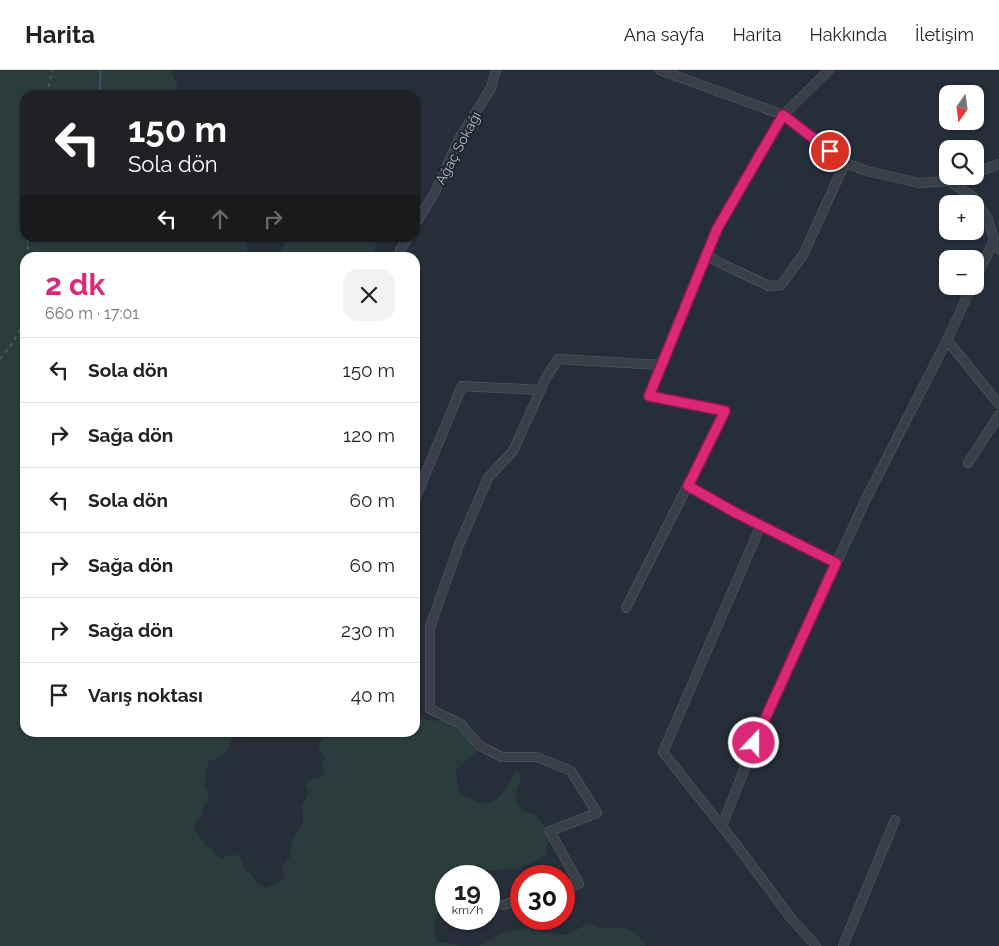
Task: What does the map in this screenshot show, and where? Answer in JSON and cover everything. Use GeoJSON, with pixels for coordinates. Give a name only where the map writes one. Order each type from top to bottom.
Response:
{"type":"FeatureCollection","features":[{"type":"Feature","properties":{"kind":"street","name":"Ağaç Sokağı"},"geometry":{"type":"LineString","coordinates":[[420,217],[435,192],[459,139],[491,88],[496,70]]}},
{"type":"Feature","properties":{"kind":"street"},"geometry":{"type":"LineString","coordinates":[[660,70],[783,115],[845,162],[867,171],[919,183],[939,181]]}},
{"type":"Feature","properties":{"kind":"street"},"geometry":{"type":"LineString","coordinates":[[626,608],[725,411],[649,396],[717,229],[783,115],[829,70]]}},
{"type":"Feature","properties":{"kind":"street"},"geometry":{"type":"LineString","coordinates":[[706,254],[718,262],[769,286],[781,285],[803,255],[845,162]]}},
{"type":"Feature","properties":{"kind":"street"},"geometry":{"type":"LineString","coordinates":[[984,170],[999,164]]}},
{"type":"Feature","properties":{"kind":"street"},"geometry":{"type":"LineString","coordinates":[[956,185],[973,197],[988,220],[999,249]]}},
{"type":"Feature","properties":{"kind":"street"},"geometry":{"type":"LineString","coordinates":[[984,262],[994,240]]}},
{"type":"Feature","properties":{"kind":"street"},"geometry":{"type":"LineString","coordinates":[[400,250],[405,242]]}},
{"type":"Feature","properties":{"kind":"street"},"geometry":{"type":"LineString","coordinates":[[722,826],[761,726],[836,563],[968,295]]}},
{"type":"Feature","properties":{"kind":"street"},"geometry":{"type":"LineString","coordinates":[[947,340],[999,404]]}},
{"type":"Feature","properties":{"kind":"street"},"geometry":{"type":"LineString","coordinates":[[569,865],[550,831],[597,813],[571,771],[537,757],[502,757],[480,746],[461,724],[430,709],[430,626],[459,545],[488,478],[513,451],[540,390],[558,359],[661,365]]}},
{"type":"Feature","properties":{"kind":"street"},"geometry":{"type":"LineString","coordinates":[[420,486],[462,386],[540,390]]}},
{"type":"Feature","properties":{"kind":"street"},"geometry":{"type":"LineString","coordinates":[[968,463],[999,416]]}},
{"type":"Feature","properties":{"kind":"street"},"geometry":{"type":"LineString","coordinates":[[688,486],[836,563]]}},
{"type":"Feature","properties":{"kind":"street"},"geometry":{"type":"LineString","coordinates":[[760,525],[662,752],[722,826],[791,918],[816,946]]}},
{"type":"Feature","properties":{"kind":"street"},"geometry":{"type":"LineString","coordinates":[[843,946],[894,820]]}},
{"type":"Feature","properties":{"kind":"street"},"geometry":{"type":"LineString","coordinates":[[575,875],[580,884],[575,885]]}},
{"type":"Feature","properties":{"kind":"street"},"geometry":{"type":"LineString","coordinates":[[503,905],[510,903]]}},
{"type":"Feature","properties":{"kind":"path"},"geometry":{"type":"LineString","coordinates":[[48,90],[52,70]]}},
{"type":"Feature","properties":{"kind":"path"},"geometry":{"type":"LineString","coordinates":[[0,359],[20,328]]}},
{"type":"Feature","properties":{"kind":"shaded area"},"geometry":{"type":"Polygon","coordinates":[[[0,70],[170,70],[177,84],[177,90],[20,90],[20,242],[247,242],[247,252],[20,252],[20,737],[233,737],[228,750],[221,756],[208,762],[204,784],[209,800],[203,807],[202,816],[196,821],[195,831],[205,845],[212,848],[221,859],[238,855],[242,859],[243,867],[264,888],[277,884],[283,879],[282,867],[290,857],[292,842],[303,822],[302,806],[309,792],[305,785],[311,779],[320,778],[324,774],[323,764],[325,757],[318,749],[324,737],[420,737],[420,718],[430,721],[441,720],[462,727],[481,747],[473,756],[460,765],[456,771],[459,793],[477,803],[492,801],[502,794],[516,771],[520,772],[521,779],[515,793],[517,803],[523,811],[535,815],[553,836],[546,846],[546,854],[540,859],[526,865],[510,865],[510,869],[500,870],[500,865],[435,865],[435,930],[433,935],[438,942],[467,946],[0,946],[0,70]]]}},
{"type":"Feature","properties":{"kind":"shaded area"},"geometry":{"type":"Polygon","coordinates":[[[284,242],[377,242],[373,252],[280,252],[284,242]]]}},
{"type":"Feature","properties":{"kind":"shaded area"},"geometry":{"type":"Polygon","coordinates":[[[589,923],[598,927],[619,928],[631,931],[646,946],[479,946],[504,932],[514,930],[534,930],[567,935],[589,923]]]}},
{"type":"Feature","properties":{"kind":"waterway"},"geometry":{"type":"LineString","coordinates":[[99,90],[101,70]]}},
{"type":"Feature","properties":{"kind":"route"},"geometry":{"type":"LineString","coordinates":[[754,743],[836,563],[736,513],[688,486],[725,411],[649,396],[717,229],[783,115],[830,151]]}}]}
